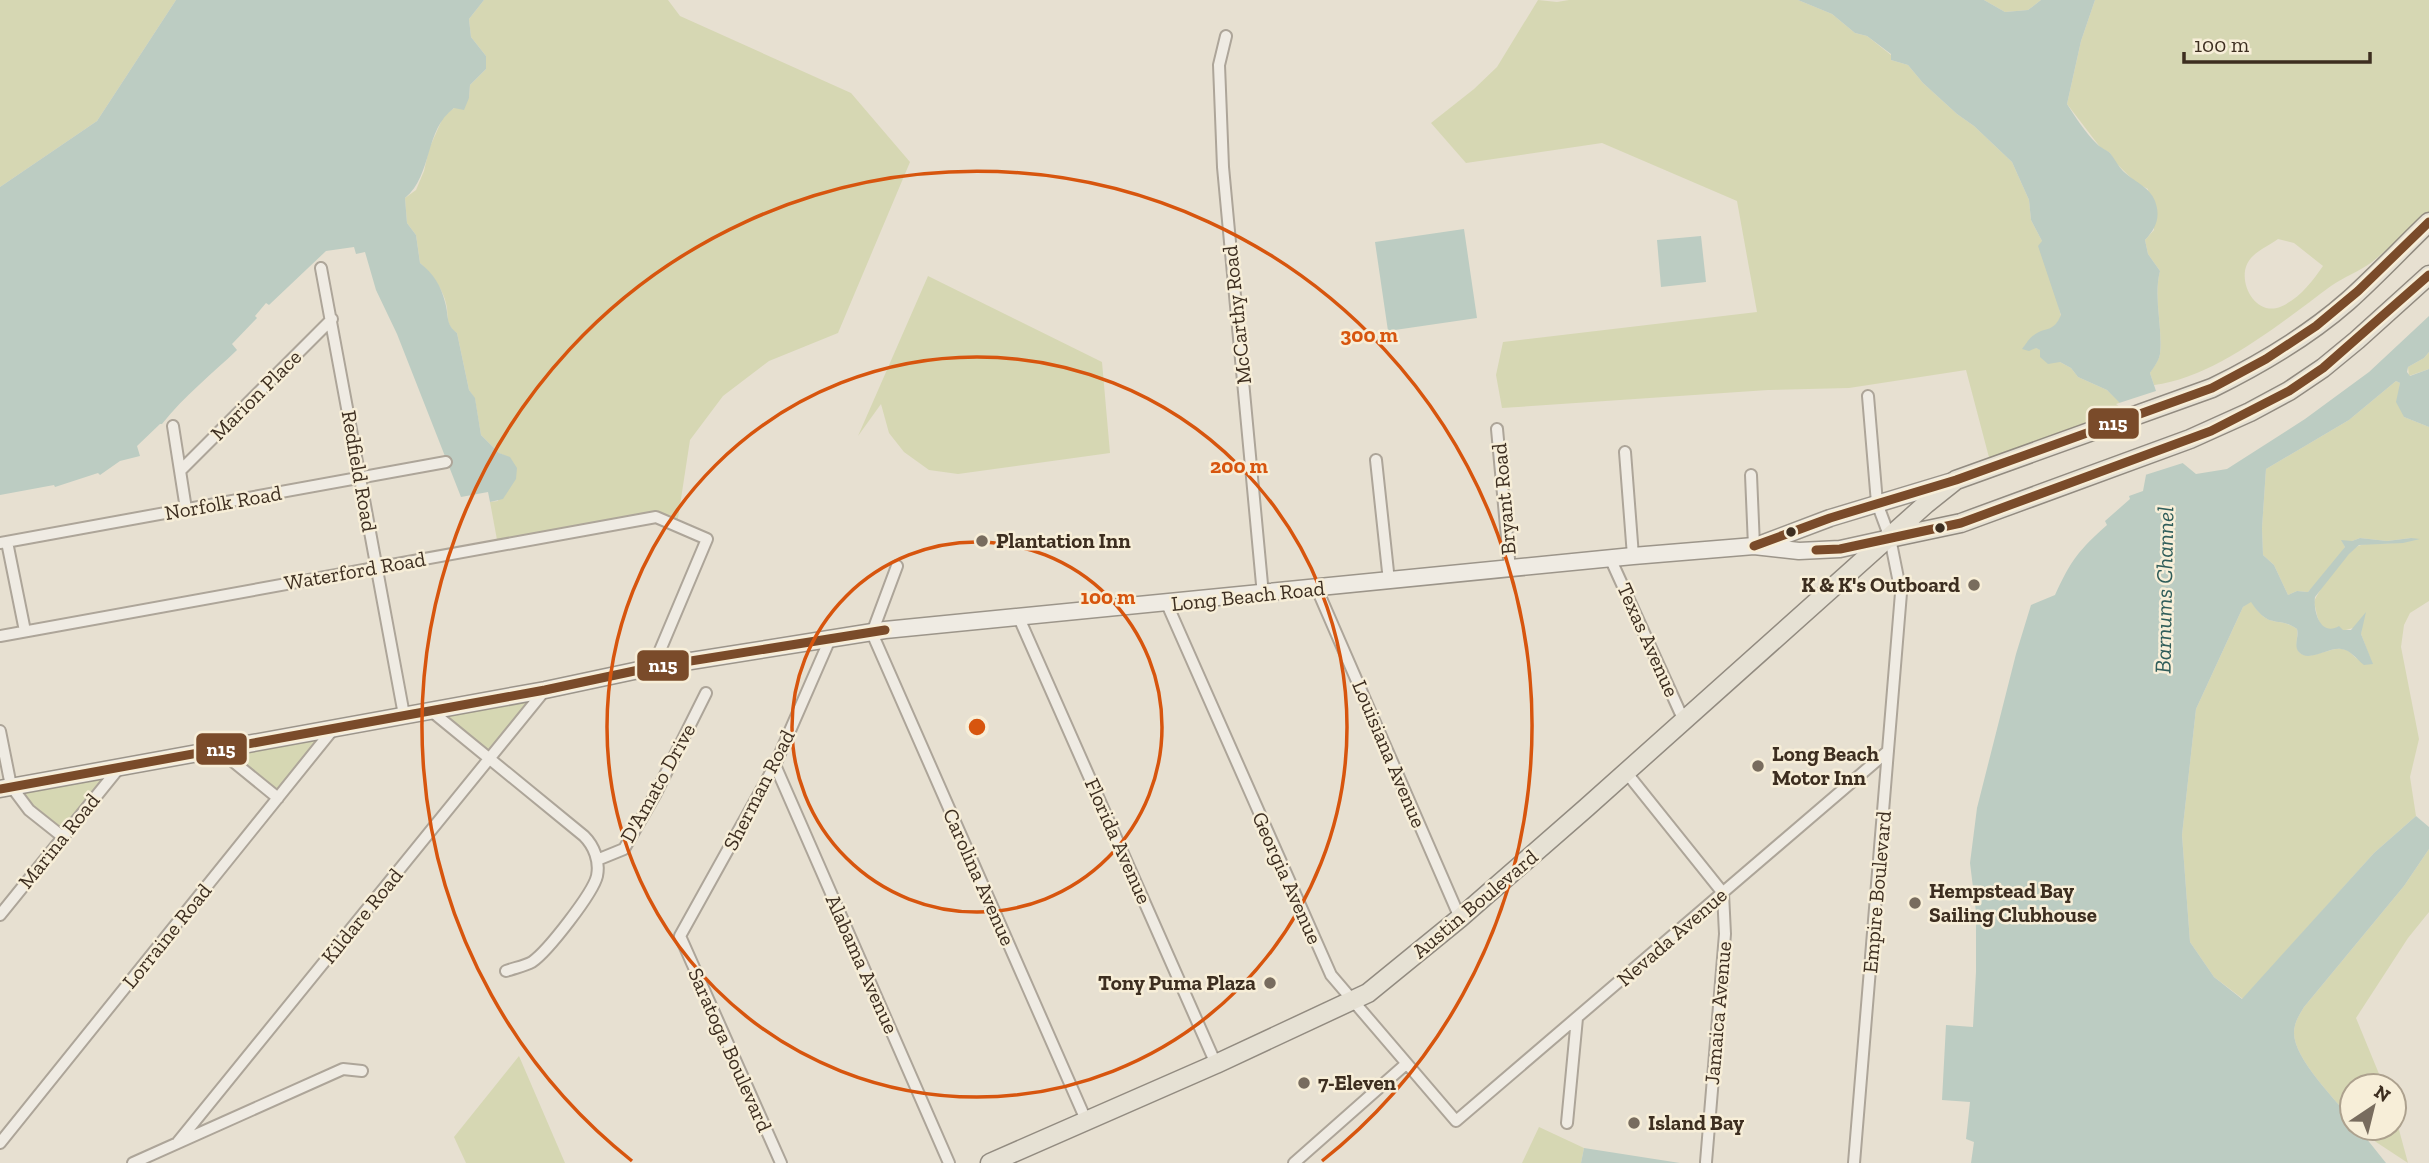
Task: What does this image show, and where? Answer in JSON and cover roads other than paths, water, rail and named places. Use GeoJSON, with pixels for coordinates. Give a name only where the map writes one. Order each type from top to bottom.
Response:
{"type":"FeatureCollection","features":[{"type":"Feature","properties":{"kind":"main road","name":"Long Beach Road"},"geometry":{"type":"LineString","coordinates":[[1754,547],[1877,503],[1956,480],[2213,388],[2250,370],[2303,336],[2348,301],[2429,222]]}},
{"type":"Feature","properties":{"kind":"main road","name":"Long Beach Road"},"geometry":{"type":"LineString","coordinates":[[6,787],[545,690],[653,667],[872,633],[1633,556],[1754,547],[1799,551],[1840,549],[1961,523],[2190,439],[2250,412],[2289,391],[2322,368],[2429,275]]}},
{"type":"Feature","properties":{"kind":"main road","name":"Long Beach Road"},"geometry":{"type":"LineString","coordinates":[[1890,538],[1956,480]]}},
{"type":"Feature","properties":{"kind":"main road","name":"Austin Boulevard"},"geometry":{"type":"LineString","coordinates":[[990,1163],[1216,1064],[1368,993],[1460,918],[1890,538]]}},
{"type":"Feature","properties":{"kind":"street","name":"McCarthy Road"},"geometry":{"type":"LineString","coordinates":[[1226,36],[1219,65],[1223,167],[1263,595]]}},
{"type":"Feature","properties":{"kind":"street","name":"Redfield Road"},"geometry":{"type":"LineString","coordinates":[[321,268],[404,715]]}},
{"type":"Feature","properties":{"kind":"street","name":"Marion Place"},"geometry":{"type":"LineString","coordinates":[[180,471],[332,320]]}},
{"type":"Feature","properties":{"kind":"street","name":"Empire Boulevard"},"geometry":{"type":"LineString","coordinates":[[1854,1163],[1901,593],[1890,538],[1877,503],[1868,396]]}},
{"type":"Feature","properties":{"kind":"street"},"geometry":{"type":"LineString","coordinates":[[173,426],[186,509]]}},
{"type":"Feature","properties":{"kind":"street","name":"Bryant Road"},"geometry":{"type":"LineString","coordinates":[[1497,429],[1510,569]]}},
{"type":"Feature","properties":{"kind":"street"},"geometry":{"type":"LineString","coordinates":[[1625,452],[1633,556]]}},
{"type":"Feature","properties":{"kind":"street"},"geometry":{"type":"LineString","coordinates":[[1376,460],[1389,581]]}},
{"type":"Feature","properties":{"kind":"street","name":"Norfolk Road"},"geometry":{"type":"LineString","coordinates":[[4,543],[446,462]]}},
{"type":"Feature","properties":{"kind":"street"},"geometry":{"type":"LineString","coordinates":[[1751,475],[1754,547]]}},
{"type":"Feature","properties":{"kind":"street","name":"Waterford Road"},"geometry":{"type":"LineString","coordinates":[[0,636],[656,517],[707,539],[653,667]]}},
{"type":"Feature","properties":{"kind":"street"},"geometry":{"type":"LineString","coordinates":[[4,543],[25,631]]}},
{"type":"Feature","properties":{"kind":"street","name":"Texas Avenue"},"geometry":{"type":"LineString","coordinates":[[1611,559],[1684,721]]}},
{"type":"Feature","properties":{"kind":"street"},"geometry":{"type":"LineString","coordinates":[[872,633],[897,566]]}},
{"type":"Feature","properties":{"kind":"street","name":"Louisiana Avenue"},"geometry":{"type":"LineString","coordinates":[[1317,589],[1460,918]]}},
{"type":"Feature","properties":{"kind":"street","name":"Georgia Avenue"},"geometry":{"type":"LineString","coordinates":[[1167,604],[1331,975],[1456,1121]]}},
{"type":"Feature","properties":{"kind":"street","name":"Florida Avenue"},"geometry":{"type":"LineString","coordinates":[[1019,618],[1216,1064]]}},
{"type":"Feature","properties":{"kind":"street","name":"Carolina Avenue"},"geometry":{"type":"LineString","coordinates":[[872,633],[1086,1121]]}},
{"type":"Feature","properties":{"kind":"street","name":"Sherman Road"},"geometry":{"type":"LineString","coordinates":[[680,936],[775,765],[830,639]]}},
{"type":"Feature","properties":{"kind":"street","name":"Kildare Road"},"geometry":{"type":"LineString","coordinates":[[178,1142],[545,690]]}},
{"type":"Feature","properties":{"kind":"street","name":"D'Amato Drive"},"geometry":{"type":"LineString","coordinates":[[597,860],[624,849],[655,795],[706,693]]}},
{"type":"Feature","properties":{"kind":"street"},"geometry":{"type":"LineString","coordinates":[[430,710],[584,836],[591,844],[597,860],[594,885],[556,936],[531,963],[506,971]]}},
{"type":"Feature","properties":{"kind":"street","name":"Lorraine Road"},"geometry":{"type":"LineString","coordinates":[[0,1143],[334,728]]}},
{"type":"Feature","properties":{"kind":"street"},"geometry":{"type":"LineString","coordinates":[[0,731],[6,787],[29,810],[63,837]]}},
{"type":"Feature","properties":{"kind":"street"},"geometry":{"type":"LineString","coordinates":[[219,750],[278,798]]}},
{"type":"Feature","properties":{"kind":"street","name":"Nevada Avenue"},"geometry":{"type":"LineString","coordinates":[[1456,1121],[1888,751]]}},
{"type":"Feature","properties":{"kind":"street","name":"Alabama Avenue"},"geometry":{"type":"LineString","coordinates":[[775,765],[950,1163]]}},
{"type":"Feature","properties":{"kind":"street","name":"Marina Road"},"geometry":{"type":"LineString","coordinates":[[0,915],[119,768]]}},
{"type":"Feature","properties":{"kind":"street"},"geometry":{"type":"LineString","coordinates":[[1626,772],[1723,893]]}},
{"type":"Feature","properties":{"kind":"street","name":"Jamaica Avenue"},"geometry":{"type":"LineString","coordinates":[[1706,1161],[1725,934],[1723,893]]}},
{"type":"Feature","properties":{"kind":"street","name":"Saratoga Boulevard"},"geometry":{"type":"LineString","coordinates":[[680,936],[781,1163]]}},
{"type":"Feature","properties":{"kind":"street"},"geometry":{"type":"LineString","coordinates":[[1567,1123],[1577,1018]]}},
{"type":"Feature","properties":{"kind":"street"},"geometry":{"type":"LineString","coordinates":[[1294,1163],[1406,1064]]}},
{"type":"Feature","properties":{"kind":"street"},"geometry":{"type":"LineString","coordinates":[[133,1163],[342,1069],[362,1071]]}},
{"type":"Feature","properties":{"kind":"water"},"geometry":{"type":"Polygon","coordinates":[[[176,0],[484,0],[469,19],[471,37],[486,56],[486,69],[470,85],[464,110],[454,108],[444,117],[420,177],[405,198],[407,223],[416,235],[420,263],[439,286],[449,323],[457,333],[469,390],[475,398],[481,435],[499,453],[510,457],[517,468],[516,479],[503,499],[490,502],[488,492],[461,497],[397,334],[376,290],[365,252],[356,254],[354,247],[326,251],[269,305],[266,303],[255,316],[257,318],[232,344],[237,350],[137,446],[140,456],[120,461],[100,475],[98,473],[55,487],[54,485],[0,495],[0,187],[97,121],[176,0]]]}},
{"type":"Feature","properties":{"kind":"water","name":"Barnums Channel"},"geometry":{"type":"Polygon","coordinates":[[[1798,0],[1984,0],[2005,12],[2028,10],[2041,0],[2095,0],[2081,41],[2067,104],[2093,139],[2110,153],[2123,171],[2153,196],[2155,201],[2158,212],[2156,222],[2145,240],[2148,254],[2160,271],[2157,292],[2161,344],[2159,357],[2150,373],[2179,460],[2196,474],[2227,469],[2305,419],[2369,372],[2429,316],[2429,352],[2408,367],[2407,372],[2410,376],[2429,369],[2429,427],[2404,417],[2396,402],[2400,383],[2396,381],[2349,420],[2266,469],[2263,555],[2274,565],[2288,595],[2297,591],[2308,592],[2345,547],[2341,540],[2420,539],[2403,543],[2359,545],[2315,597],[2317,616],[2327,628],[2339,626],[2343,630],[2351,630],[2366,612],[2361,634],[2373,664],[2364,665],[2351,653],[2341,649],[2312,656],[2302,655],[2297,649],[2297,629],[2269,620],[2251,602],[2243,607],[2196,709],[2182,835],[2190,942],[2214,977],[2242,999],[2374,853],[2416,816],[2429,827],[2429,849],[2404,886],[2304,1007],[2294,1029],[2296,1043],[2308,1067],[2338,1104],[2338,1142],[2369,1142],[2386,1163],[1971,1163],[1974,1142],[1966,1139],[1970,1102],[1942,1100],[1946,1025],[1973,1027],[1976,912],[1970,863],[1977,808],[2016,654],[2031,605],[2055,595],[2071,564],[2107,525],[2105,521],[2130,499],[2129,496],[2143,491],[2146,475],[2122,405],[2107,390],[2078,377],[2071,368],[2060,362],[2048,364],[2040,357],[2040,350],[2022,349],[2032,336],[2052,327],[2061,315],[2038,246],[2042,241],[2031,220],[2029,200],[2012,162],[1923,83],[1908,65],[1891,60],[1891,54],[1867,36],[1855,33],[1832,14],[1798,0]]]}},
{"type":"Feature","properties":{"kind":"water"},"geometry":{"type":"Polygon","coordinates":[[[1464,229],[1477,318],[1388,331],[1375,242],[1464,229]]]}},
{"type":"Feature","properties":{"kind":"water"},"geometry":{"type":"Polygon","coordinates":[[[1701,236],[1706,282],[1661,287],[1657,240],[1701,236]]]}},
{"type":"Feature","properties":{"kind":"water"},"geometry":{"type":"Polygon","coordinates":[[[1584,1148],[1680,1163],[1581,1163],[1584,1148]]]}},
{"type":"Feature","properties":{"kind":"place","name":"Plantation Inn"},"geometry":{"type":"Point","coordinates":[982,541]}},
{"type":"Feature","properties":{"kind":"place","name":"K & K's Outboard"},"geometry":{"type":"Point","coordinates":[1974,585]}},
{"type":"Feature","properties":{"kind":"place","name":"Long Beach Motor Inn"},"geometry":{"type":"Point","coordinates":[1758,766]}},
{"type":"Feature","properties":{"kind":"place","name":"Hempstead Bay Sailing Clubhouse"},"geometry":{"type":"Point","coordinates":[1915,903]}},
{"type":"Feature","properties":{"kind":"place","name":"Tony Puma Plaza"},"geometry":{"type":"Point","coordinates":[1270,983]}},
{"type":"Feature","properties":{"kind":"place","name":"7-Eleven"},"geometry":{"type":"Point","coordinates":[1304,1083]}},
{"type":"Feature","properties":{"kind":"place","name":"Island Bay"},"geometry":{"type":"Point","coordinates":[1634,1123]}}]}
